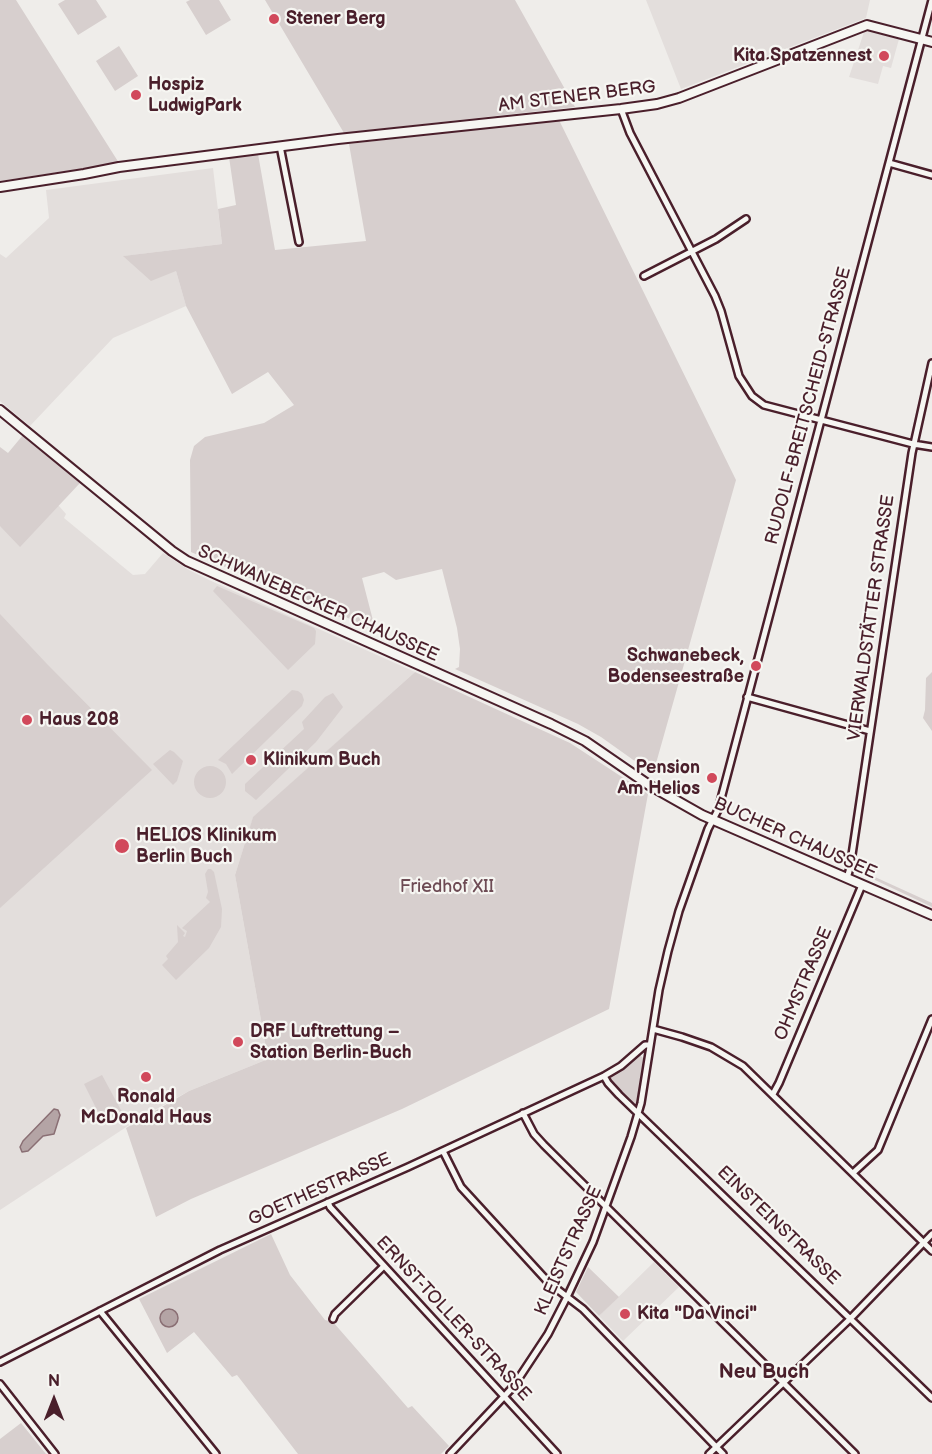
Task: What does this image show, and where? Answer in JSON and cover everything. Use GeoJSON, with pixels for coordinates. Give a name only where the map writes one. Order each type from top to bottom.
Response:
{"type":"FeatureCollection","features":[{"type":"Feature","properties":{"kind":"main road","name":"AM STENER BERG"},"geometry":{"type":"LineString","coordinates":[[0,187],[119,167],[280,146],[621,109],[677,99],[865,25],[921,40]]}},
{"type":"Feature","properties":{"kind":"main road"},"geometry":{"type":"LineString","coordinates":[[921,40],[932,42]]}},
{"type":"Feature","properties":{"kind":"main road","name":"SCHWANEBECKER CHAUSSEE"},"geometry":{"type":"LineString","coordinates":[[0,410],[187,561],[576,737],[649,785]]}},
{"type":"Feature","properties":{"kind":"main road","name":"BUCHER CHAUSSEE"},"geometry":{"type":"LineString","coordinates":[[649,785],[713,819],[932,915]]}},
{"type":"Feature","properties":{"kind":"street","name":"RUDOLF-BREITSCHEID-STRASSE"},"geometry":{"type":"LineString","coordinates":[[653,1029],[664,966],[676,919],[718,810],[932,0]]}},
{"type":"Feature","properties":{"kind":"street"},"geometry":{"type":"LineString","coordinates":[[621,109],[630,134],[721,310],[739,376],[752,396],[761,404],[821,421],[932,447]]}},
{"type":"Feature","properties":{"kind":"street"},"geometry":{"type":"LineString","coordinates":[[280,146],[299,242]]}},
{"type":"Feature","properties":{"kind":"street"},"geometry":{"type":"LineString","coordinates":[[889,163],[932,175]]}},
{"type":"Feature","properties":{"kind":"street"},"geometry":{"type":"LineString","coordinates":[[644,276],[729,231],[746,219]]}},
{"type":"Feature","properties":{"kind":"street","name":"VIERWALDSTÄTTER STRASSE"},"geometry":{"type":"LineString","coordinates":[[847,878],[914,444],[932,363]]}},
{"type":"Feature","properties":{"kind":"street"},"geometry":{"type":"LineString","coordinates":[[747,698],[870,731]]}},
{"type":"Feature","properties":{"kind":"street","name":"OHMSTRASSE"},"geometry":{"type":"LineString","coordinates":[[773,1094],[862,885]]}},
{"type":"Feature","properties":{"kind":"street"},"geometry":{"type":"LineString","coordinates":[[854,1173],[878,1150],[932,1019]]}},
{"type":"Feature","properties":{"kind":"street"},"geometry":{"type":"LineString","coordinates":[[653,1029],[711,1047],[743,1066],[932,1251]]}},
{"type":"Feature","properties":{"kind":"street","name":"KLEISTSTRASSE"},"geometry":{"type":"LineString","coordinates":[[450,1454],[513,1387],[548,1334],[567,1297],[607,1207],[639,1113],[653,1029]]}},
{"type":"Feature","properties":{"kind":"street"},"geometry":{"type":"LineString","coordinates":[[925,1036],[932,1039]]}},
{"type":"Feature","properties":{"kind":"street","name":"GOETHESTRASSE"},"geometry":{"type":"LineString","coordinates":[[0,1362],[220,1250],[443,1151],[604,1076],[621,1066],[645,1045],[650,1045]]}},
{"type":"Feature","properties":{"kind":"street","name":"EINSTEINSTRASSE"},"geometry":{"type":"LineString","coordinates":[[604,1076],[608,1083],[932,1398]]}},
{"type":"Feature","properties":{"kind":"street"},"geometry":{"type":"LineString","coordinates":[[523,1113],[539,1140],[855,1454]]}},
{"type":"Feature","properties":{"kind":"street"},"geometry":{"type":"LineString","coordinates":[[443,1151],[461,1187],[473,1201],[549,1283],[583,1309],[723,1454]]}},
{"type":"Feature","properties":{"kind":"street","name":"ERNST-TOLLER-STRASSE"},"geometry":{"type":"LineString","coordinates":[[328,1202],[330,1207],[557,1454]]}},
{"type":"Feature","properties":{"kind":"street"},"geometry":{"type":"LineString","coordinates":[[709,1454],[851,1318],[932,1234]]}},
{"type":"Feature","properties":{"kind":"street"},"geometry":{"type":"LineString","coordinates":[[333,1319],[335,1314],[384,1266]]}},
{"type":"Feature","properties":{"kind":"street"},"geometry":{"type":"LineString","coordinates":[[100,1311],[216,1454]]}},
{"type":"Feature","properties":{"kind":"street"},"geometry":{"type":"LineString","coordinates":[[0,1384],[55,1454]]}},
{"type":"Feature","properties":{"kind":"shaded area"},"geometry":{"type":"Polygon","coordinates":[[[646,0],[870,0],[866,18],[681,89],[646,0]]]}},
{"type":"Feature","properties":{"kind":"shaded area"},"geometry":{"type":"Polygon","coordinates":[[[866,31],[899,39],[891,68],[883,66],[878,84],[849,77],[866,31]]]}},
{"type":"Feature","properties":{"kind":"shaded area"},"geometry":{"type":"Polygon","coordinates":[[[213,168],[222,244],[124,256],[176,271],[186,306],[113,338],[30,426],[0,401],[0,254],[6,258],[49,218],[46,190],[213,168]]]}},
{"type":"Feature","properties":{"kind":"shaded area","name":"HELIOS Klinikum Berlin Buch"},"geometry":{"type":"Polygon","coordinates":[[[0,457],[59,506],[66,514],[64,518],[133,575],[145,574],[163,553],[209,580],[415,672],[253,818],[235,875],[268,1059],[189,1091],[140,1118],[0,1210],[0,457]]]}},
{"type":"Feature","properties":{"kind":"shaded area"},"geometry":{"type":"Polygon","coordinates":[[[54,1109],[58,1110],[60,1115],[54,1134],[43,1136],[28,1151],[22,1152],[20,1147],[23,1141],[54,1109]]]}},
{"type":"Feature","properties":{"kind":"shaded area"},"geometry":{"type":"Polygon","coordinates":[[[654,1262],[679,1287],[623,1341],[599,1316],[654,1262]]]}},
{"type":"Feature","properties":{"kind":"shaded area"},"geometry":{"type":"Polygon","coordinates":[[[169,1309],[175,1312],[178,1318],[175,1324],[169,1327],[163,1324],[160,1318],[163,1312],[169,1309]]]}},
{"type":"Feature","properties":{"kind":"green space"},"geometry":{"type":"Polygon","coordinates":[[[0,0],[16,0],[119,163],[0,181],[0,0]]]}},
{"type":"Feature","properties":{"kind":"green space"},"geometry":{"type":"Polygon","coordinates":[[[65,0],[96,0],[107,17],[78,35],[58,4],[65,0]]]}},
{"type":"Feature","properties":{"kind":"green space"},"geometry":{"type":"Polygon","coordinates":[[[219,0],[231,20],[206,35],[186,2],[219,0]]]}},
{"type":"Feature","properties":{"kind":"green space"},"geometry":{"type":"Polygon","coordinates":[[[265,0],[515,0],[575,107],[344,133],[265,0]]]}},
{"type":"Feature","properties":{"kind":"green space"},"geometry":{"type":"Polygon","coordinates":[[[119,46],[138,76],[115,91],[96,61],[119,46]]]}},
{"type":"Feature","properties":{"kind":"green space"},"geometry":{"type":"Polygon","coordinates":[[[559,120],[736,480],[653,774],[601,737],[578,724],[455,669],[459,667],[460,649],[442,569],[396,580],[384,572],[362,578],[376,632],[346,617],[338,617],[191,552],[190,460],[194,446],[205,437],[264,423],[294,405],[268,372],[232,394],[186,306],[176,271],[151,281],[123,256],[222,244],[218,209],[236,205],[229,157],[258,154],[275,250],[366,241],[349,144],[559,120]]]}},
{"type":"Feature","properties":{"kind":"green space"},"geometry":{"type":"Polygon","coordinates":[[[23,435],[80,483],[20,547],[0,526],[0,447],[8,453],[23,435]]]}},
{"type":"Feature","properties":{"kind":"green space"},"geometry":{"type":"Polygon","coordinates":[[[217,586],[314,628],[316,631],[315,644],[288,670],[213,591],[217,586]]]}},
{"type":"Feature","properties":{"kind":"green space"},"geometry":{"type":"Polygon","coordinates":[[[0,614],[152,770],[0,908],[0,614]]]}},
{"type":"Feature","properties":{"kind":"green space","name":"Friedhof XII"},"geometry":{"type":"Polygon","coordinates":[[[415,672],[570,743],[648,794],[609,1009],[402,1109],[191,1199],[156,1217],[126,1128],[189,1091],[268,1059],[235,875],[253,817],[415,672]]]}},
{"type":"Feature","properties":{"kind":"green space"},"geometry":{"type":"Polygon","coordinates":[[[932,672],[932,731],[923,718],[926,678],[932,672]]]}},
{"type":"Feature","properties":{"kind":"green space"},"geometry":{"type":"Polygon","coordinates":[[[292,690],[302,694],[304,700],[302,706],[232,774],[226,764],[218,760],[292,690]]]}},
{"type":"Feature","properties":{"kind":"green space"},"geometry":{"type":"Polygon","coordinates":[[[333,693],[343,707],[316,742],[256,800],[245,791],[245,784],[304,729],[302,722],[325,697],[333,693]]]}},
{"type":"Feature","properties":{"kind":"green space"},"geometry":{"type":"Polygon","coordinates":[[[170,750],[183,761],[177,781],[173,785],[153,764],[170,750]]]}},
{"type":"Feature","properties":{"kind":"green space"},"geometry":{"type":"Polygon","coordinates":[[[210,766],[221,771],[226,782],[221,793],[210,798],[199,793],[194,782],[199,771],[210,766]]]}},
{"type":"Feature","properties":{"kind":"green space"},"geometry":{"type":"Polygon","coordinates":[[[857,855],[864,872],[932,903],[932,907],[854,870],[857,855]]]}},
{"type":"Feature","properties":{"kind":"green space"},"geometry":{"type":"Polygon","coordinates":[[[208,869],[214,872],[222,909],[221,927],[209,948],[176,980],[162,965],[168,959],[166,956],[178,942],[177,925],[185,933],[183,936],[185,937],[187,931],[182,928],[210,902],[206,898],[208,892],[205,874],[208,869]]]}},
{"type":"Feature","properties":{"kind":"green space"},"geometry":{"type":"Polygon","coordinates":[[[640,1055],[644,1059],[637,1102],[634,1103],[606,1078],[640,1055]]]}},
{"type":"Feature","properties":{"kind":"green space"},"geometry":{"type":"Polygon","coordinates":[[[102,1075],[122,1112],[103,1122],[84,1084],[102,1075]]]}},
{"type":"Feature","properties":{"kind":"green space"},"geometry":{"type":"Polygon","coordinates":[[[271,1234],[290,1275],[325,1320],[333,1322],[408,1408],[412,1406],[449,1446],[441,1454],[298,1454],[237,1375],[232,1377],[194,1332],[167,1353],[139,1299],[271,1234]]]}},
{"type":"Feature","properties":{"kind":"green space"},"geometry":{"type":"Polygon","coordinates":[[[588,1267],[619,1297],[599,1316],[576,1292],[588,1267]]]}},
{"type":"Feature","properties":{"kind":"green space"},"geometry":{"type":"Polygon","coordinates":[[[21,1423],[46,1454],[0,1454],[0,1439],[21,1423]]]}},
{"type":"Feature","properties":{"kind":"place","name":"Stener Berg"},"geometry":{"type":"Point","coordinates":[274,19]}},
{"type":"Feature","properties":{"kind":"place","name":"Kita Spatzennest"},"geometry":{"type":"Point","coordinates":[884,56]}},
{"type":"Feature","properties":{"kind":"place","name":"Hospiz LudwigPark"},"geometry":{"type":"Point","coordinates":[136,95]}},
{"type":"Feature","properties":{"kind":"place","name":"Schwanebeck, Bodenseestraße"},"geometry":{"type":"Point","coordinates":[756,666]}},
{"type":"Feature","properties":{"kind":"place","name":"Haus 208"},"geometry":{"type":"Point","coordinates":[27,720]}},
{"type":"Feature","properties":{"kind":"place","name":"Klinikum Buch"},"geometry":{"type":"Point","coordinates":[251,760]}},
{"type":"Feature","properties":{"kind":"place","name":"Pension Am Helios"},"geometry":{"type":"Point","coordinates":[712,778]}},
{"type":"Feature","properties":{"kind":"place","name":"HELIOS Klinikum Berlin Buch"},"geometry":{"type":"Point","coordinates":[122,846]}},
{"type":"Feature","properties":{"kind":"place","name":"DRF Luftrettung – Station Berlin-Buch"},"geometry":{"type":"Point","coordinates":[238,1042]}},
{"type":"Feature","properties":{"kind":"place","name":"Ronald McDonald Haus"},"geometry":{"type":"Point","coordinates":[146,1077]}},
{"type":"Feature","properties":{"kind":"place","name":"Kita \"Da Vinci\""},"geometry":{"type":"Point","coordinates":[625,1314]}},
{"type":"Feature","properties":{"kind":"district","name":"Neu Buch"},"geometry":{"type":"Point","coordinates":[764,1373]}}]}
